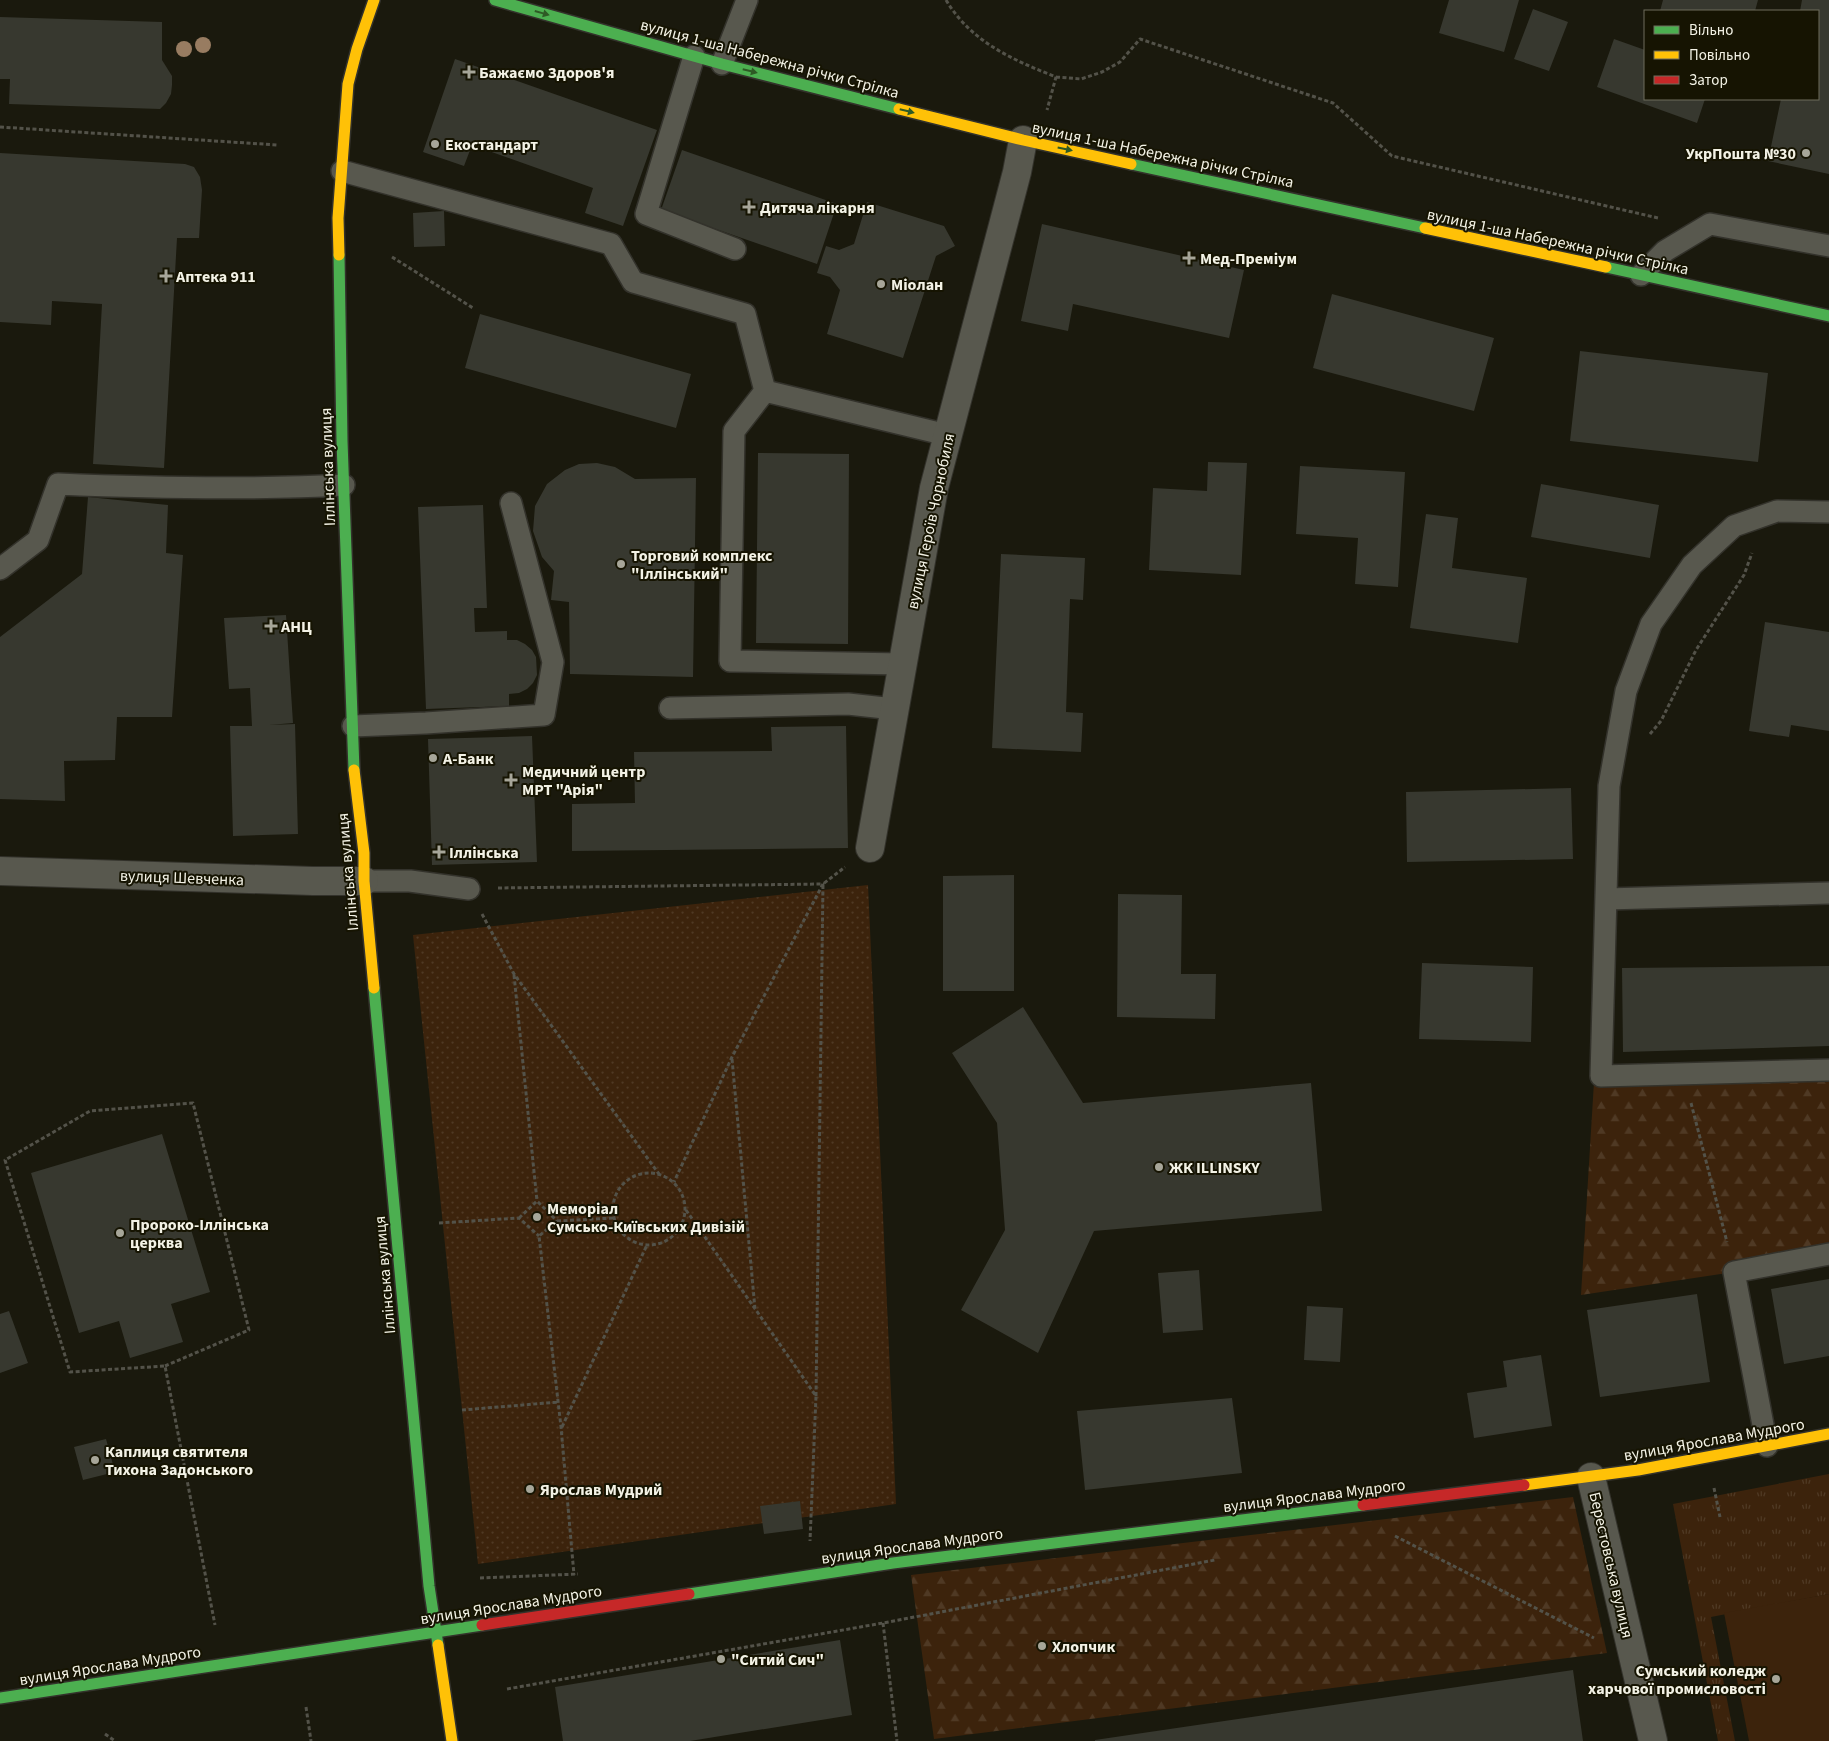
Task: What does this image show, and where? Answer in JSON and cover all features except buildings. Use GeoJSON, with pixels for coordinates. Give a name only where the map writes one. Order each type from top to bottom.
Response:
{"type":"FeatureCollection","features":[{"type":"Feature","properties":{"kind":"street","name":"Іллінська вулиця"},"geometry":{"type":"LineString","coordinates":[[374,0],[357,49],[348,84],[338,218],[344,485],[354,770],[364,853],[364,881],[429,1586],[452,1741]]}},
{"type":"Feature","properties":{"kind":"street","name":"вулиця 1-ша Набережна річки Стрілка"},"geometry":{"type":"LineString","coordinates":[[496,0],[722,64],[1023,140],[1829,316]]}},
{"type":"Feature","properties":{"kind":"street","name":"вулиця Героїв Чорнобиля"},"geometry":{"type":"LineString","coordinates":[[870,848],[934,488],[1017,172],[1023,140]]}},
{"type":"Feature","properties":{"kind":"street","name":"вулиця Шевченка"},"geometry":{"type":"LineString","coordinates":[[0,871],[303,881],[364,881]]}},
{"type":"Feature","properties":{"kind":"street","name":"вулиця Ярослава Мудрого"},"geometry":{"type":"LineString","coordinates":[[0,1698],[893,1562],[1592,1477],[1829,1434]]}},
{"type":"Feature","properties":{"kind":"street","name":"Берестовська вулиця"},"geometry":{"type":"LineString","coordinates":[[1592,1477],[1653,1741]]}},
{"type":"Feature","properties":{"kind":"lane"},"geometry":{"type":"LineString","coordinates":[[722,64],[747,0]]}},
{"type":"Feature","properties":{"kind":"lane"},"geometry":{"type":"LineString","coordinates":[[694,56],[646,214],[735,250]]}},
{"type":"Feature","properties":{"kind":"lane"},"geometry":{"type":"LineString","coordinates":[[342,171],[611,244],[633,282],[744,314],[765,391]]}},
{"type":"Feature","properties":{"kind":"lane"},"geometry":{"type":"LineString","coordinates":[[1641,275],[1665,251],[1710,224],[1829,246]]}},
{"type":"Feature","properties":{"kind":"lane"},"geometry":{"type":"LineString","coordinates":[[765,391],[947,434]]}},
{"type":"Feature","properties":{"kind":"lane"},"geometry":{"type":"LineString","coordinates":[[765,391],[734,431],[730,661],[902,664]]}},
{"type":"Feature","properties":{"kind":"lane"},"geometry":{"type":"LineString","coordinates":[[0,569],[38,540],[58,484],[166,488],[294,488],[344,485]]}},
{"type":"Feature","properties":{"kind":"lane"},"geometry":{"type":"LineString","coordinates":[[353,726],[544,715],[553,662],[511,503]]}},
{"type":"Feature","properties":{"kind":"lane"},"geometry":{"type":"LineString","coordinates":[[1829,512],[1776,512],[1734,526],[1692,565],[1651,624],[1626,691],[1610,786],[1601,1076],[1829,1070]]}},
{"type":"Feature","properties":{"kind":"lane"},"geometry":{"type":"LineString","coordinates":[[670,708],[848,704],[894,709]]}},
{"type":"Feature","properties":{"kind":"lane"},"geometry":{"type":"LineString","coordinates":[[364,881],[410,881],[468,889]]}},
{"type":"Feature","properties":{"kind":"lane"},"geometry":{"type":"LineString","coordinates":[[1606,899],[1829,893]]}},
{"type":"Feature","properties":{"kind":"lane"},"geometry":{"type":"LineString","coordinates":[[1767,1446],[1734,1272],[1829,1254]]}},
{"type":"Feature","properties":{"kind":"path"},"geometry":{"type":"LineString","coordinates":[[946,0],[976,36],[1017,62],[1056,77],[1081,79],[1102,72],[1120,62],[1140,39],[1333,103],[1392,156],[1670,221],[1665,251]]}},
{"type":"Feature","properties":{"kind":"path"},"geometry":{"type":"LineString","coordinates":[[1046,111],[1056,77]]}},
{"type":"Feature","properties":{"kind":"path"},"geometry":{"type":"LineString","coordinates":[[0,127],[277,145]]}},
{"type":"Feature","properties":{"kind":"path"},"geometry":{"type":"LineString","coordinates":[[392,258],[473,308]]}},
{"type":"Feature","properties":{"kind":"path"},"geometry":{"type":"LineString","coordinates":[[1650,735],[1661,721],[1696,650],[1744,575],[1767,515]]}},
{"type":"Feature","properties":{"kind":"path"},"geometry":{"type":"LineString","coordinates":[[674,1182],[732,1057],[823,884],[870,848]]}},
{"type":"Feature","properties":{"kind":"path"},"geometry":{"type":"LineString","coordinates":[[659,1174],[514,974],[468,889],[823,884]]}},
{"type":"Feature","properties":{"kind":"path"},"geometry":{"type":"LineString","coordinates":[[810,1547],[816,1396],[823,884]]}},
{"type":"Feature","properties":{"kind":"path"},"geometry":{"type":"LineString","coordinates":[[514,974],[537,1201],[557,1221]]}},
{"type":"Feature","properties":{"kind":"path"},"geometry":{"type":"LineString","coordinates":[[732,1057],[755,1310]]}},
{"type":"Feature","properties":{"kind":"path"},"geometry":{"type":"LineString","coordinates":[[1683,1074],[1734,1272]]}},
{"type":"Feature","properties":{"kind":"path"},"geometry":{"type":"LineString","coordinates":[[194,1102],[249,1330],[165,1366],[70,1372],[6,1160],[90,1112],[194,1102]]}},
{"type":"Feature","properties":{"kind":"path"},"geometry":{"type":"LineString","coordinates":[[686,1210],[680,1228],[672,1237],[660,1243],[647,1245],[639,1244],[625,1236],[614,1218],[614,1204],[617,1192],[625,1182],[637,1174],[648,1172],[659,1174],[674,1182],[680,1190],[686,1210],[816,1396]]}},
{"type":"Feature","properties":{"kind":"path"},"geometry":{"type":"LineString","coordinates":[[439,1224],[519,1218],[537,1201]]}},
{"type":"Feature","properties":{"kind":"path"},"geometry":{"type":"LineString","coordinates":[[519,1218],[539,1236],[559,1402],[574,1574]]}},
{"type":"Feature","properties":{"kind":"path"},"geometry":{"type":"LineString","coordinates":[[539,1236],[557,1221],[614,1218]]}},
{"type":"Feature","properties":{"kind":"path"},"geometry":{"type":"LineString","coordinates":[[561,1427],[647,1245]]}},
{"type":"Feature","properties":{"kind":"path"},"geometry":{"type":"LineString","coordinates":[[165,1366],[215,1625]]}},
{"type":"Feature","properties":{"kind":"path"},"geometry":{"type":"LineString","coordinates":[[462,1410],[559,1402]]}},
{"type":"Feature","properties":{"kind":"path"},"geometry":{"type":"LineString","coordinates":[[1713,1483],[1720,1517]]}},
{"type":"Feature","properties":{"kind":"path"},"geometry":{"type":"LineString","coordinates":[[1389,1532],[1596,1638]]}},
{"type":"Feature","properties":{"kind":"path"},"geometry":{"type":"LineString","coordinates":[[507,1689],[883,1623],[1224,1558]]}},
{"type":"Feature","properties":{"kind":"path"},"geometry":{"type":"LineString","coordinates":[[883,1623],[897,1741]]}},
{"type":"Feature","properties":{"kind":"path"},"geometry":{"type":"LineString","coordinates":[[306,1707],[311,1741]]}},
{"type":"Feature","properties":{"kind":"path"},"geometry":{"type":"LineString","coordinates":[[105,1734],[115,1741]]}},
{"type":"Feature","properties":{"kind":"green space"},"geometry":{"type":"Polygon","coordinates":[[[868,885],[896,1504],[478,1564],[413,935],[868,885]]]}},
{"type":"Feature","properties":{"kind":"green space"},"geometry":{"type":"Polygon","coordinates":[[[1829,1081],[1829,1254],[1734,1272],[1581,1295],[1594,1082],[1829,1081]]]}},
{"type":"Feature","properties":{"kind":"green space"},"geometry":{"type":"Polygon","coordinates":[[[1829,1474],[1829,1594],[1711,1617],[1735,1741],[1718,1741],[1673,1504],[1829,1474]]]}},
{"type":"Feature","properties":{"kind":"green space"},"geometry":{"type":"Polygon","coordinates":[[[1573,1497],[1607,1653],[934,1739],[911,1575],[1573,1497]]]}},
{"type":"Feature","properties":{"kind":"green space","name":"Сумський коледж харчової промисловості"},"geometry":{"type":"Polygon","coordinates":[[[1829,1594],[1829,1741],[1749,1741],[1724,1613],[1829,1594]]]}},
{"type":"Feature","properties":{"kind":"traffic: fast"},"geometry":{"type":"LineString","coordinates":[[495,0],[722,64],[899,109]]}},
{"type":"Feature","properties":{"kind":"traffic: fast"},"geometry":{"type":"LineString","coordinates":[[1131,164],[1425,228]]}},
{"type":"Feature","properties":{"kind":"traffic: fast"},"geometry":{"type":"LineString","coordinates":[[339,255],[342,441],[354,770]]}},
{"type":"Feature","properties":{"kind":"traffic: fast"},"geometry":{"type":"LineString","coordinates":[[1606,267],[1829,316]]}},
{"type":"Feature","properties":{"kind":"traffic: fast"},"geometry":{"type":"LineString","coordinates":[[374,988],[429,1586],[438,1645]]}},
{"type":"Feature","properties":{"kind":"traffic: fast"},"geometry":{"type":"LineString","coordinates":[[689,1594],[893,1563],[1363,1505]]}},
{"type":"Feature","properties":{"kind":"traffic: fast"},"geometry":{"type":"LineString","coordinates":[[0,1698],[482,1625]]}},
{"type":"Feature","properties":{"kind":"traffic: slow"},"geometry":{"type":"LineString","coordinates":[[339,255],[338,218],[348,84],[357,49],[374,0]]}},
{"type":"Feature","properties":{"kind":"traffic: slow"},"geometry":{"type":"LineString","coordinates":[[899,109],[1023,140],[1131,164]]}},
{"type":"Feature","properties":{"kind":"traffic: slow"},"geometry":{"type":"LineString","coordinates":[[1425,228],[1606,267]]}},
{"type":"Feature","properties":{"kind":"traffic: slow"},"geometry":{"type":"LineString","coordinates":[[354,770],[364,853],[364,881],[374,988]]}},
{"type":"Feature","properties":{"kind":"traffic: slow"},"geometry":{"type":"LineString","coordinates":[[1524,1485],[1638,1470],[1829,1434]]}},
{"type":"Feature","properties":{"kind":"traffic: slow"},"geometry":{"type":"LineString","coordinates":[[438,1645],[452,1741]]}},
{"type":"Feature","properties":{"kind":"traffic: jam"},"geometry":{"type":"LineString","coordinates":[[1363,1505],[1524,1485]]}},
{"type":"Feature","properties":{"kind":"traffic: jam"},"geometry":{"type":"LineString","coordinates":[[482,1625],[689,1594]]}},
{"type":"Feature","properties":{"kind":"place","name":"Бажаємо Здоров'я"},"geometry":{"type":"Point","coordinates":[469,72]}},
{"type":"Feature","properties":{"kind":"place","name":"Екостандарт"},"geometry":{"type":"Point","coordinates":[435,144]}},
{"type":"Feature","properties":{"kind":"place","name":"УкрПошта №30"},"geometry":{"type":"Point","coordinates":[1806,153]}},
{"type":"Feature","properties":{"kind":"place","name":"Дитяча лікарня"},"geometry":{"type":"Point","coordinates":[749,207]}},
{"type":"Feature","properties":{"kind":"place","name":"Мед-Преміум"},"geometry":{"type":"Point","coordinates":[1189,258]}},
{"type":"Feature","properties":{"kind":"place","name":"Аптека 911"},"geometry":{"type":"Point","coordinates":[166,276]}},
{"type":"Feature","properties":{"kind":"place","name":"Міолан"},"geometry":{"type":"Point","coordinates":[881,284]}},
{"type":"Feature","properties":{"kind":"place","name":"Торговий комплекс \"Іллінський\""},"geometry":{"type":"Point","coordinates":[621,564]}},
{"type":"Feature","properties":{"kind":"place","name":"АНЦ"},"geometry":{"type":"Point","coordinates":[271,626]}},
{"type":"Feature","properties":{"kind":"place","name":"А-Банк"},"geometry":{"type":"Point","coordinates":[433,758]}},
{"type":"Feature","properties":{"kind":"place","name":"Медичний центр МРТ \"Арія\""},"geometry":{"type":"Point","coordinates":[511,780]}},
{"type":"Feature","properties":{"kind":"place","name":"Іллінська"},"geometry":{"type":"Point","coordinates":[439,852]}},
{"type":"Feature","properties":{"kind":"place","name":"ЖК ILLINSKY"},"geometry":{"type":"Point","coordinates":[1159,1167]}},
{"type":"Feature","properties":{"kind":"place","name":"Меморіал Сумсько-Київських Дивізій"},"geometry":{"type":"Point","coordinates":[537,1217]}},
{"type":"Feature","properties":{"kind":"place","name":"Пророко-Іллінська церква"},"geometry":{"type":"Point","coordinates":[120,1233]}},
{"type":"Feature","properties":{"kind":"place","name":"Каплиця святителя Тихона Задонського"},"geometry":{"type":"Point","coordinates":[95,1460]}},
{"type":"Feature","properties":{"kind":"place","name":"Ярослав Мудрий"},"geometry":{"type":"Point","coordinates":[530,1489]}},
{"type":"Feature","properties":{"kind":"place","name":"Хлопчик"},"geometry":{"type":"Point","coordinates":[1042,1646]}},
{"type":"Feature","properties":{"kind":"place","name":"\"Ситий Сич\""},"geometry":{"type":"Point","coordinates":[721,1659]}},
{"type":"Feature","properties":{"kind":"place","name":"Сумський коледж харчової промисловості"},"geometry":{"type":"Point","coordinates":[1776,1679]}}]}
